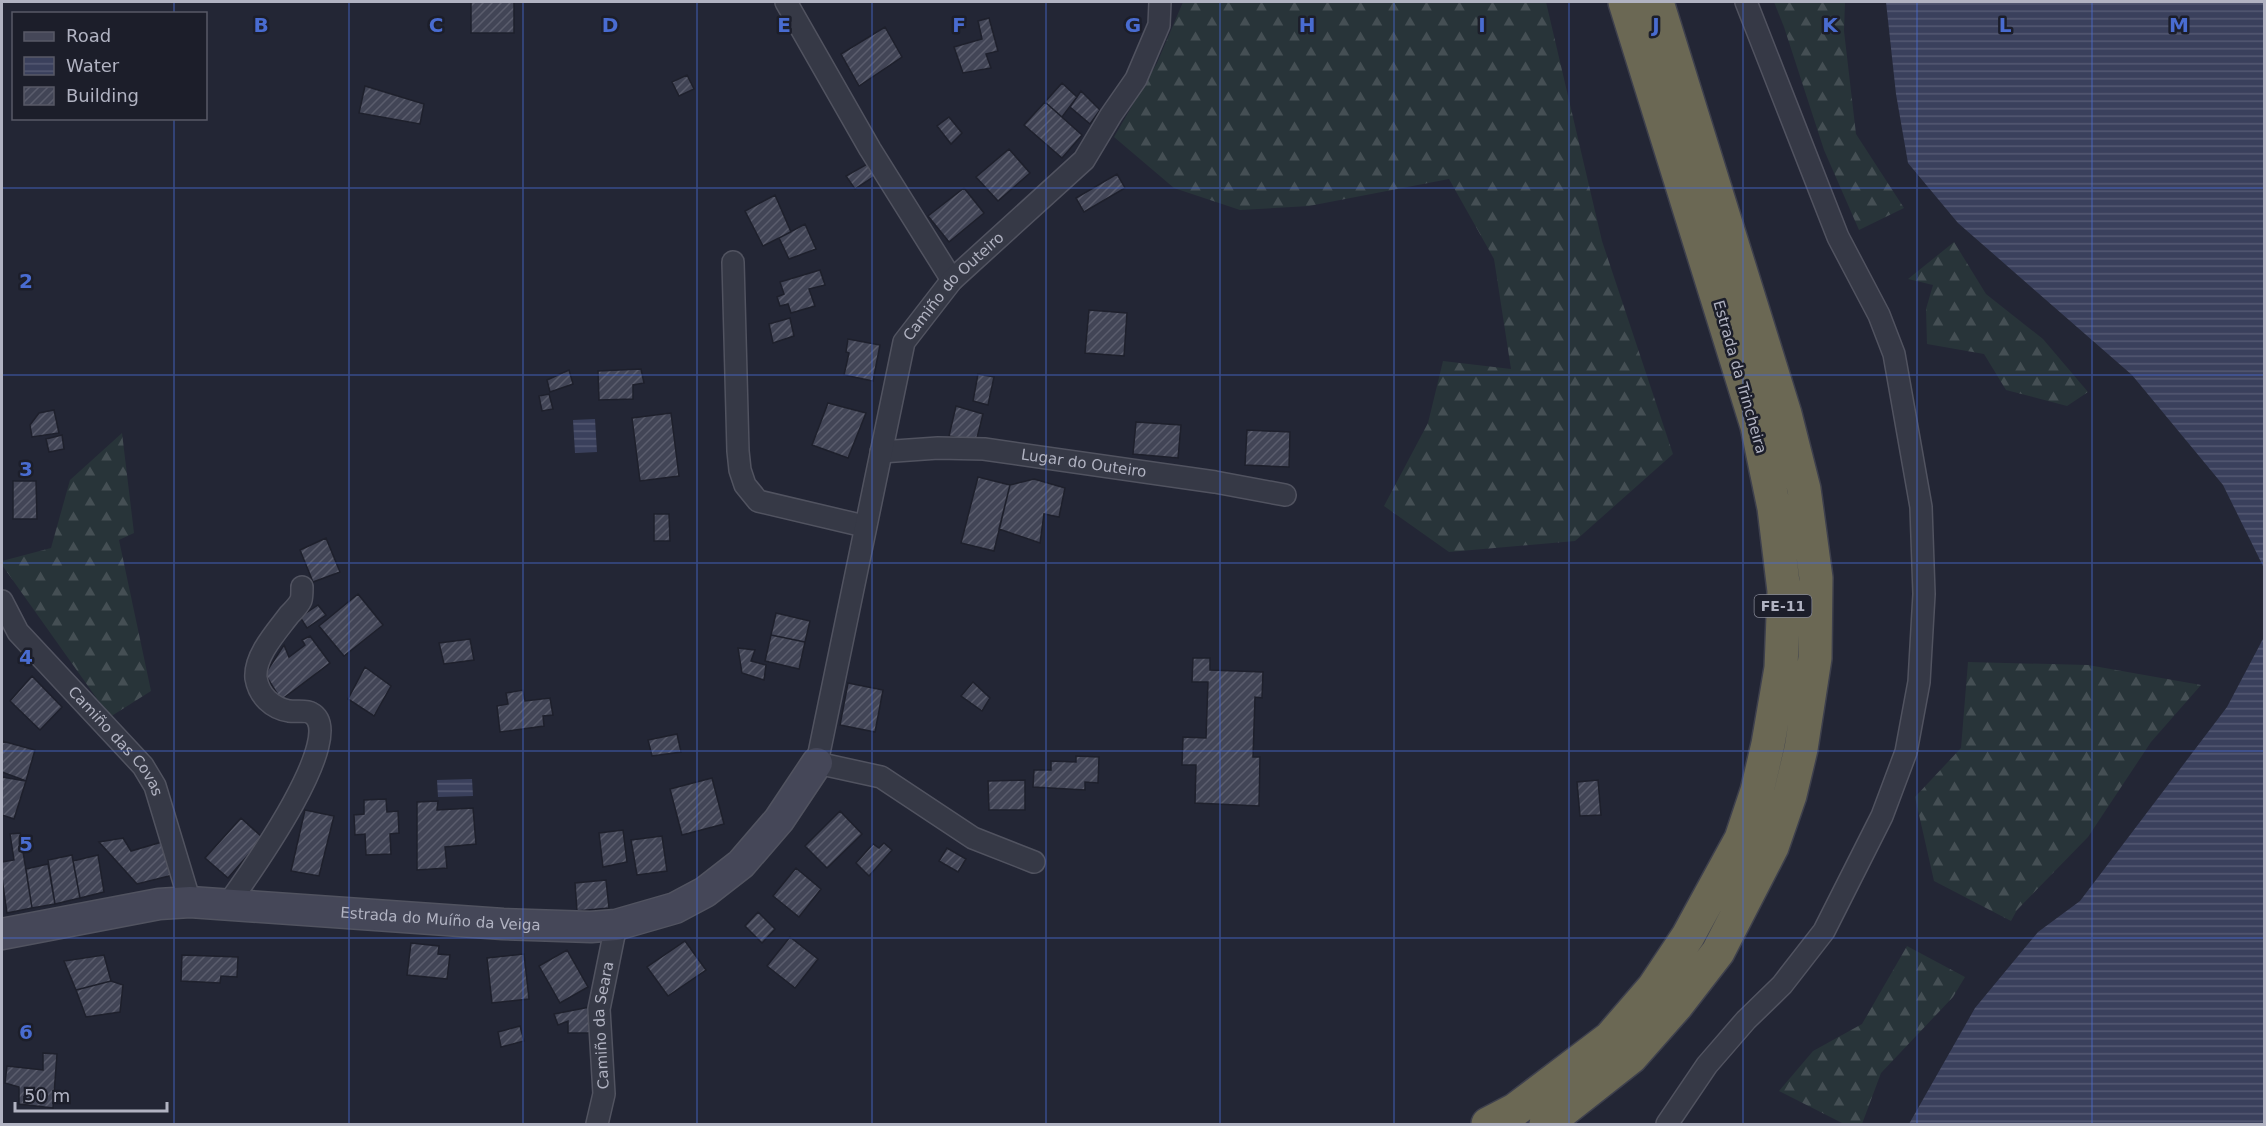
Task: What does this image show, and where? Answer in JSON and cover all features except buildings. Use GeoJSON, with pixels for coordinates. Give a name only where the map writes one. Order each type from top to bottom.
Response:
{"type":"FeatureCollection","features":[{"type":"Feature","properties":{"kind":"highway","name":"Estrada da Trincheira"},"geometry":{"type":"LineString","coordinates":[[1488,1125],[1515,1110],[1610,1038],[1654,987],[1688,936],[1741,839],[1768,744],[1781,668],[1784,591],[1774,508],[1757,426],[1625,2]]}},
{"type":"Feature","properties":{"kind":"highway","name":"Estrada da Trincheira"},"geometry":{"type":"LineString","coordinates":[[1546,1125],[1631,1057],[1677,1005],[1718,952],[1772,847],[1790,795],[1801,749],[1815,658],[1816,578],[1804,489],[1785,414],[1657,2]]}},
{"type":"Feature","properties":{"kind":"street"},"geometry":{"type":"LineString","coordinates":[[786,2],[870,149],[952,280]]}},
{"type":"Feature","properties":{"kind":"street","name":"Camiño do Outeiro"},"geometry":{"type":"LineString","coordinates":[[817,763],[864,526],[904,342],[952,280],[1084,160],[1136,79],[1159,25],[1160,2]]}},
{"type":"Feature","properties":{"kind":"street"},"geometry":{"type":"LineString","coordinates":[[1666,1125],[1707,1065],[1746,1020],[1782,985],[1824,931],[1882,816],[1906,752],[1919,682],[1924,594],[1921,507],[1894,354],[1879,315],[1838,237],[1746,2]]}},
{"type":"Feature","properties":{"kind":"street"},"geometry":{"type":"LineString","coordinates":[[733,262],[738,451],[740,470],[745,485],[758,501],[864,526]]}},
{"type":"Feature","properties":{"kind":"street","name":"Lugar do Outeiro"},"geometry":{"type":"LineString","coordinates":[[881,452],[938,448],[984,449],[1204,480],[1285,495]]}},
{"type":"Feature","properties":{"kind":"street"},"geometry":{"type":"LineString","coordinates":[[228,904],[298,794],[310,772],[317,751],[320,732],[318,720],[310,712],[288,711],[274,707],[261,694],[256,676],[260,659],[277,631],[301,601],[303,587]]}},
{"type":"Feature","properties":{"kind":"street","name":"Camiño das Covas"},"geometry":{"type":"LineString","coordinates":[[2,602],[18,632],[143,766],[155,786],[190,902]]}},
{"type":"Feature","properties":{"kind":"street"},"geometry":{"type":"LineString","coordinates":[[817,763],[881,777],[973,838],[1034,862]]}},
{"type":"Feature","properties":{"kind":"street","name":"Estrada do Muíño da Veiga"},"geometry":{"type":"LineString","coordinates":[[2,934],[159,904],[190,902],[503,924],[591,927],[616,925],[675,908],[705,892],[741,864],[779,820],[817,763]]}},
{"type":"Feature","properties":{"kind":"street","name":"Camiño da Seara"},"geometry":{"type":"LineString","coordinates":[[597,1125],[604,1094],[599,1009],[616,925]]}},
{"type":"Feature","properties":{"kind":"green space"},"geometry":{"type":"Polygon","coordinates":[[[1183,2],[1546,2],[1602,241],[1673,454],[1575,541],[1449,552],[1384,506],[1428,423],[1443,361],[1511,369],[1494,259],[1449,179],[1309,206],[1240,210],[1174,188],[1114,137],[1157,63],[1183,2]]]}},
{"type":"Feature","properties":{"kind":"green space"},"geometry":{"type":"Polygon","coordinates":[[[1774,2],[1845,2],[1844,31],[1856,134],[1904,208],[1859,230],[1824,150],[1774,2]]]}},
{"type":"Feature","properties":{"kind":"green space"},"geometry":{"type":"Polygon","coordinates":[[[1954,242],[1986,294],[2043,339],[2088,392],[2067,406],[2006,390],[1984,354],[1927,344],[1926,309],[1933,285],[1908,279],[1954,242]]]}},
{"type":"Feature","properties":{"kind":"green space"},"geometry":{"type":"Polygon","coordinates":[[[122,433],[134,533],[119,540],[151,691],[110,717],[2,565],[2,561],[51,548],[70,480],[122,433]]]}},
{"type":"Feature","properties":{"kind":"green space"},"geometry":{"type":"Polygon","coordinates":[[[1968,662],[2088,665],[2201,685],[2151,742],[2088,837],[2017,910],[2011,921],[1934,881],[1915,797],[1961,748],[1968,662]]]}},
{"type":"Feature","properties":{"kind":"green space"},"geometry":{"type":"Polygon","coordinates":[[[1907,946],[1965,977],[1953,997],[1881,1073],[1862,1124],[1844,1124],[1779,1091],[1813,1051],[1862,1024],[1907,946]]]}},
{"type":"Feature","properties":{"kind":"water"},"geometry":{"type":"Polygon","coordinates":[[[1886,2],[2264,2],[2264,568],[2223,485],[2132,375],[1958,223],[1908,163],[1896,94],[1886,2]]]}},
{"type":"Feature","properties":{"kind":"water"},"geometry":{"type":"Polygon","coordinates":[[[595,419],[597,452],[575,453],[573,420],[595,419]]]}},
{"type":"Feature","properties":{"kind":"water"},"geometry":{"type":"Polygon","coordinates":[[[2264,637],[2264,1124],[1909,1124],[1975,1008],[2038,932],[2080,901],[2227,707],[2264,637]]]}},
{"type":"Feature","properties":{"kind":"water"},"geometry":{"type":"Polygon","coordinates":[[[472,779],[473,796],[438,797],[437,780],[472,779]]]}}]}
